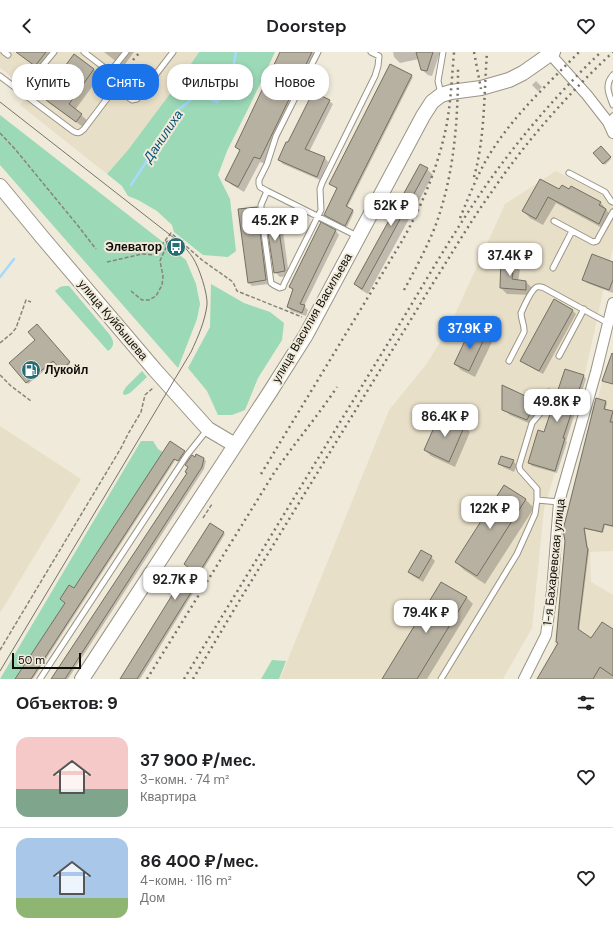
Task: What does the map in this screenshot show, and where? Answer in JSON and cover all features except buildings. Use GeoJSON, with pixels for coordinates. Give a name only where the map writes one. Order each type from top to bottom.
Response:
{"type":"FeatureCollection","features":[{"type":"Feature","properties":{"kind":"main road"},"geometry":{"type":"LineString","coordinates":[[441,95],[451,92],[481,88],[509,80],[523,73],[552,53]]}},
{"type":"Feature","properties":{"kind":"main road","name":"улица Василия Васильева"},"geometry":{"type":"LineString","coordinates":[[82,679],[306,335],[422,116],[432,102],[441,95]]}},
{"type":"Feature","properties":{"kind":"main road","name":"улица Куйбышева"},"geometry":{"type":"LineString","coordinates":[[0,186],[164,380],[208,429],[235,445]]}},
{"type":"Feature","properties":{"kind":"street"},"geometry":{"type":"LineString","coordinates":[[552,53],[610,119],[613,133]]}},
{"type":"Feature","properties":{"kind":"street","name":"1-я Бахаревская улица"},"geometry":{"type":"LineString","coordinates":[[524,679],[546,635],[552,591],[560,502],[613,304]]}},
{"type":"Feature","properties":{"kind":"lane"},"geometry":{"type":"LineString","coordinates":[[44,64],[54,52]]}},
{"type":"Feature","properties":{"kind":"lane"},"geometry":{"type":"LineString","coordinates":[[84,52],[100,64]]}},
{"type":"Feature","properties":{"kind":"lane"},"geometry":{"type":"LineString","coordinates":[[116,64],[126,52]]}},
{"type":"Feature","properties":{"kind":"lane"},"geometry":{"type":"LineString","coordinates":[[159,70],[173,52]]}},
{"type":"Feature","properties":{"kind":"lane"},"geometry":{"type":"LineString","coordinates":[[318,52],[276,136],[267,164],[259,180],[259,184],[260,187],[267,191],[358,236]]}},
{"type":"Feature","properties":{"kind":"lane"},"geometry":{"type":"LineString","coordinates":[[267,191],[261,205],[261,211],[270,280],[272,284],[280,288],[283,286],[318,216],[320,210],[320,188],[375,76],[378,66],[378,54],[371,52]]}},
{"type":"Feature","properties":{"kind":"lane"},"geometry":{"type":"LineString","coordinates":[[441,95],[438,81],[443,52]]}},
{"type":"Feature","properties":{"kind":"lane"},"geometry":{"type":"LineString","coordinates":[[613,75],[607,86],[613,105]]}},
{"type":"Feature","properties":{"kind":"lane"},"geometry":{"type":"LineString","coordinates":[[0,76],[12,85]]}},
{"type":"Feature","properties":{"kind":"lane"},"geometry":{"type":"LineString","coordinates":[[32,100],[76,133],[80,133],[84,129],[106,100]]}},
{"type":"Feature","properties":{"kind":"lane"},"geometry":{"type":"LineString","coordinates":[[569,173],[605,192],[613,202]]}},
{"type":"Feature","properties":{"kind":"lane"},"geometry":{"type":"LineString","coordinates":[[554,221],[593,242],[597,241],[613,212]]}},
{"type":"Feature","properties":{"kind":"lane"},"geometry":{"type":"LineString","coordinates":[[553,268],[572,231]]}},
{"type":"Feature","properties":{"kind":"lane"},"geometry":{"type":"LineString","coordinates":[[509,361],[524,332],[521,313],[536,287],[540,286],[544,288],[608,323]]}},
{"type":"Feature","properties":{"kind":"lane"},"geometry":{"type":"LineString","coordinates":[[559,356],[584,309]]}},
{"type":"Feature","properties":{"kind":"lane"},"geometry":{"type":"LineString","coordinates":[[441,679],[517,554],[535,514],[537,489],[520,470],[519,466],[532,423],[543,410],[549,392]]}},
{"type":"Feature","properties":{"kind":"lane"},"geometry":{"type":"LineString","coordinates":[[40,679],[187,455],[208,429]]}},
{"type":"Feature","properties":{"kind":"lane"},"geometry":{"type":"LineString","coordinates":[[537,500],[560,502]]}},
{"type":"Feature","properties":{"kind":"path"},"geometry":{"type":"LineString","coordinates":[[0,133],[80,226],[96,249]]}},
{"type":"Feature","properties":{"kind":"path"},"geometry":{"type":"LineString","coordinates":[[107,262],[142,254],[154,255],[171,233],[202,260],[233,282],[237,291],[304,318]]}},
{"type":"Feature","properties":{"kind":"path"},"geometry":{"type":"LineString","coordinates":[[166,240],[176,249]]}},
{"type":"Feature","properties":{"kind":"path"},"geometry":{"type":"LineString","coordinates":[[131,291],[142,300],[149,300],[156,296],[162,285],[163,276],[160,261],[167,246],[166,240]]}},
{"type":"Feature","properties":{"kind":"path"},"geometry":{"type":"LineString","coordinates":[[0,343],[16,328],[26,300],[31,302]]}},
{"type":"Feature","properties":{"kind":"path"},"geometry":{"type":"LineString","coordinates":[[0,375],[10,386],[31,401]]}},
{"type":"Feature","properties":{"kind":"path"},"geometry":{"type":"LineString","coordinates":[[0,650],[121,448],[141,412],[145,395],[164,380]]}},
{"type":"Feature","properties":{"kind":"shaded area"},"geometry":{"type":"Polygon","coordinates":[[[0,52],[199,52],[191,64],[167,64],[167,98],[128,150],[107,174],[20,105],[24,100],[84,100],[84,64],[12,64],[12,77],[0,68],[0,52]]]}},
{"type":"Feature","properties":{"kind":"shaded area"},"geometry":{"type":"Polygon","coordinates":[[[556,171],[613,200],[613,247],[585,373],[544,509],[532,628],[503,679],[280,679],[389,410],[425,366],[449,328],[505,204],[556,171]]]}},
{"type":"Feature","properties":{"kind":"shaded area"},"geometry":{"type":"Polygon","coordinates":[[[613,353],[613,551],[590,552],[591,582],[613,595],[613,679],[541,679],[554,656],[566,531],[602,381],[613,353]]]}},
{"type":"Feature","properties":{"kind":"shaded area"},"geometry":{"type":"Polygon","coordinates":[[[0,426],[81,479],[0,613],[0,426]]]}},
{"type":"Feature","properties":{"kind":"green space"},"geometry":{"type":"Polygon","coordinates":[[[199,52],[275,52],[269,64],[261,64],[261,82],[253,99],[253,64],[191,64],[199,52]]]}},
{"type":"Feature","properties":{"kind":"green space"},"geometry":{"type":"Polygon","coordinates":[[[167,98],[167,100],[252,100],[227,151],[218,175],[230,199],[236,251],[228,257],[203,255],[174,232],[172,225],[157,211],[128,196],[122,186],[107,174],[128,150],[167,98]]]}},
{"type":"Feature","properties":{"kind":"green space"},"geometry":{"type":"Polygon","coordinates":[[[0,115],[186,260],[196,284],[200,304],[197,319],[178,368],[0,165],[0,115]]]}},
{"type":"Feature","properties":{"kind":"green space"},"geometry":{"type":"Polygon","coordinates":[[[211,284],[244,303],[270,312],[284,323],[282,340],[258,378],[245,410],[232,415],[218,415],[207,391],[188,368],[210,327],[211,284]]]}},
{"type":"Feature","properties":{"kind":"green space"},"geometry":{"type":"Polygon","coordinates":[[[64,286],[69,286],[110,335],[113,344],[112,348],[108,351],[55,291],[64,286]]]}},
{"type":"Feature","properties":{"kind":"green space"},"geometry":{"type":"Polygon","coordinates":[[[142,371],[147,377],[130,393],[125,395],[123,394],[126,387],[142,371]]]}},
{"type":"Feature","properties":{"kind":"green space"},"geometry":{"type":"Polygon","coordinates":[[[141,441],[153,441],[158,449],[163,452],[74,588],[69,585],[60,599],[65,603],[15,679],[0,679],[141,441]]]}},
{"type":"Feature","properties":{"kind":"green space"},"geometry":{"type":"Polygon","coordinates":[[[272,660],[286,661],[279,679],[261,679],[272,660]]]}},
{"type":"Feature","properties":{"kind":"waterway","name":"Данилиха"},"geometry":{"type":"LineString","coordinates":[[131,185],[171,124],[178,110],[192,99],[206,97],[217,102],[229,91],[236,52]]}},
{"type":"Feature","properties":{"kind":"waterway","name":"Данилиха"},"geometry":{"type":"LineString","coordinates":[[0,277],[14,259]]}},
{"type":"Feature","properties":{"kind":"tram line"},"geometry":{"type":"LineString","coordinates":[[0,102],[183,245],[192,256],[198,268],[205,288],[207,300],[203,323],[191,352],[0,671]]}},
{"type":"Feature","properties":{"kind":"railway"},"geometry":{"type":"LineString","coordinates":[[133,60],[140,52]]}},
{"type":"Feature","properties":{"kind":"railway"},"geometry":{"type":"LineString","coordinates":[[261,474],[402,241],[417,213],[435,169],[444,138],[450,105],[454,52]]}},
{"type":"Feature","properties":{"kind":"railway"},"geometry":{"type":"LineString","coordinates":[[474,52],[481,89]]}},
{"type":"Feature","properties":{"kind":"railway"},"geometry":{"type":"LineString","coordinates":[[474,177],[478,162],[484,115],[487,52]]}},
{"type":"Feature","properties":{"kind":"railway"},"geometry":{"type":"LineString","coordinates":[[460,218],[483,165],[502,135],[534,98],[579,52]]}},
{"type":"Feature","properties":{"kind":"railway"},"geometry":{"type":"LineString","coordinates":[[184,679],[445,248],[473,205],[500,166],[527,132],[555,99],[601,52]]}},
{"type":"Feature","properties":{"kind":"railway"},"geometry":{"type":"LineString","coordinates":[[193,679],[435,280],[478,212],[506,171],[534,135],[580,84],[613,52]]}},
{"type":"Feature","properties":{"kind":"railway"},"geometry":{"type":"LineString","coordinates":[[404,290],[435,227],[447,188],[456,129],[458,68]]}},
{"type":"Feature","properties":{"kind":"railway"},"geometry":{"type":"LineString","coordinates":[[147,679],[274,473],[337,387]]}},
{"type":"Feature","properties":{"kind":"place","name":"Элеватор"},"geometry":{"type":"Point","coordinates":[176,247]}},
{"type":"Feature","properties":{"kind":"place","name":"Лукойл"},"geometry":{"type":"Point","coordinates":[31,370]}}]}
